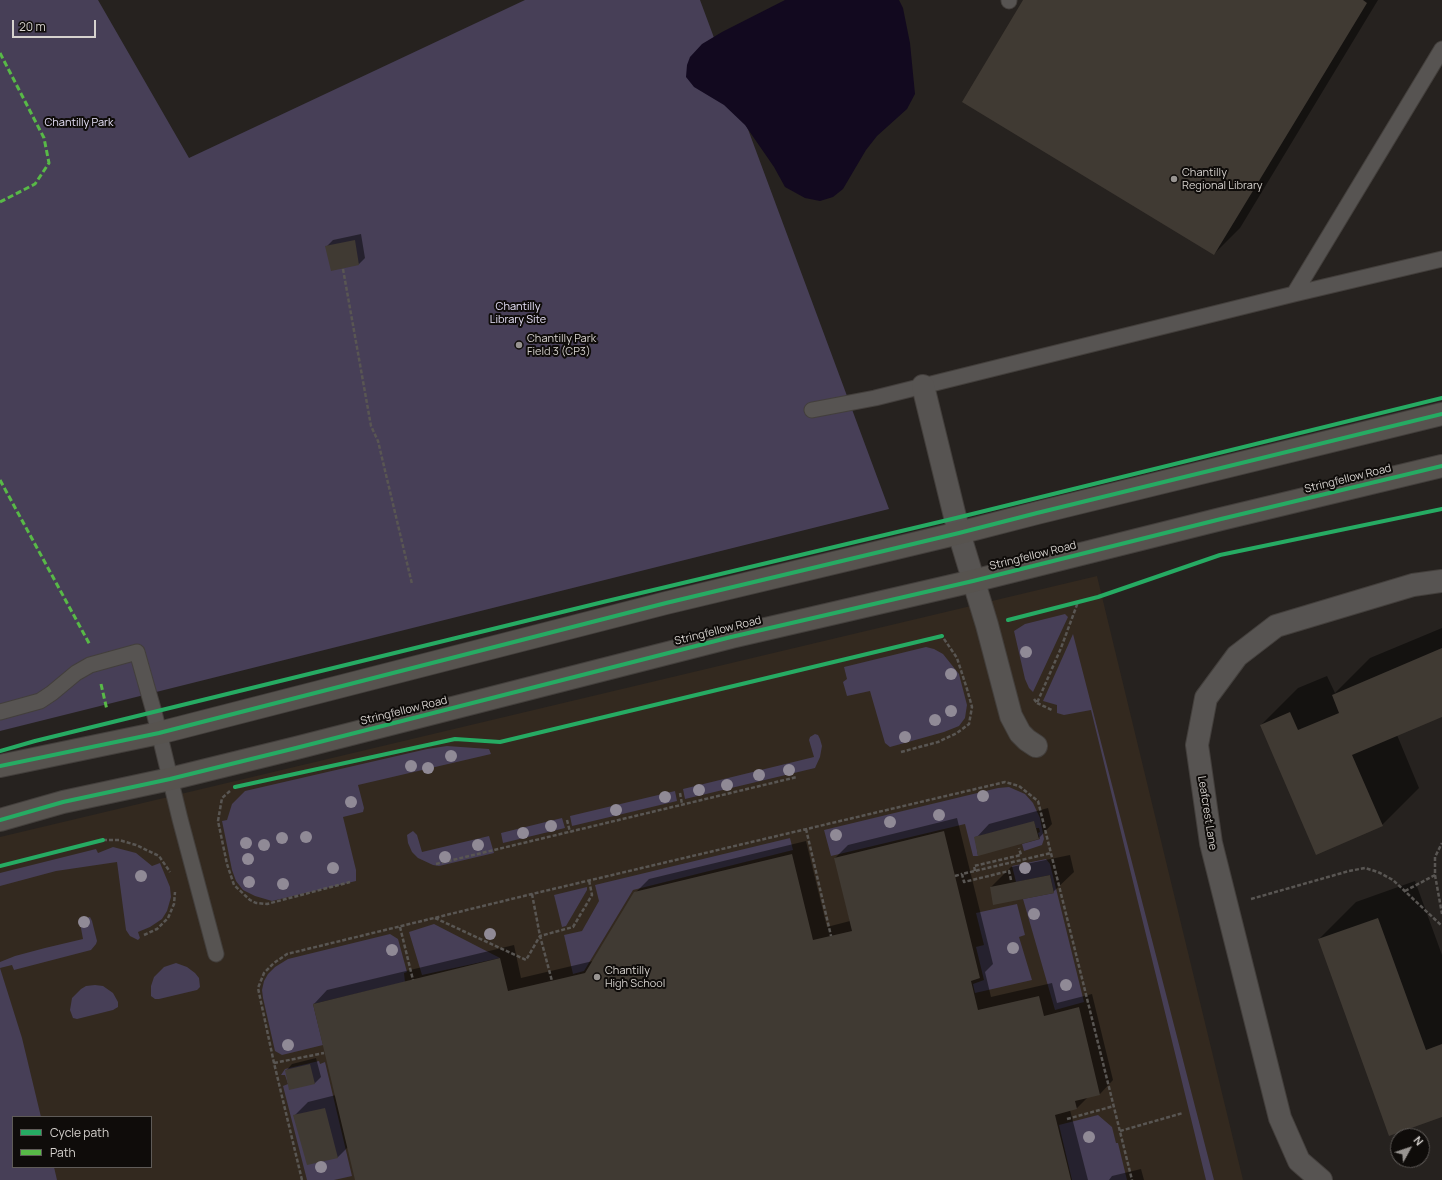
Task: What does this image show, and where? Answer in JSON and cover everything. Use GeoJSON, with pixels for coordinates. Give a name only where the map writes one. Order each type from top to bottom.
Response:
{"type":"FeatureCollection","features":[{"type":"Feature","properties":{"kind":"main road"},"geometry":{"type":"LineString","coordinates":[[0,766],[159,733],[666,603],[959,533],[1442,414]]}},
{"type":"Feature","properties":{"kind":"main road","name":"Stringfellow Road"},"geometry":{"type":"LineString","coordinates":[[0,820],[63,802],[170,779],[296,748],[731,637],[973,581],[1228,517],[1442,466]]}},
{"type":"Feature","properties":{"kind":"street"},"geometry":{"type":"LineString","coordinates":[[923,386],[959,533],[987,625],[1011,716],[1020,733],[1036,746]]}},
{"type":"Feature","properties":{"kind":"street","name":"Leafcrest Lane"},"geometry":{"type":"LineString","coordinates":[[1321,1180],[1299,1161],[1280,1118],[1211,843],[1196,745],[1206,698],[1237,656],[1276,626],[1413,585],[1442,581]]}},
{"type":"Feature","properties":{"kind":"lane"},"geometry":{"type":"LineString","coordinates":[[1294,294],[1442,48]]}},
{"type":"Feature","properties":{"kind":"lane"},"geometry":{"type":"LineString","coordinates":[[812,410],[875,398],[1294,294],[1442,259]]}},
{"type":"Feature","properties":{"kind":"lane"},"geometry":{"type":"LineString","coordinates":[[0,712],[40,701],[76,673],[90,665],[137,652],[216,954]]}},
{"type":"Feature","properties":{"kind":"path"},"geometry":{"type":"LineString","coordinates":[[343,269],[371,426],[378,441],[412,584]]}},
{"type":"Feature","properties":{"kind":"path"},"geometry":{"type":"LineString","coordinates":[[1070,604],[1084,600]]}},
{"type":"Feature","properties":{"kind":"path"},"geometry":{"type":"LineString","coordinates":[[1037,703],[1061,648],[1078,602]]}},
{"type":"Feature","properties":{"kind":"path"},"geometry":{"type":"LineString","coordinates":[[901,752],[938,742],[956,733],[969,724],[972,707],[957,658],[942,636],[934,638]]}},
{"type":"Feature","properties":{"kind":"path"},"geometry":{"type":"LineString","coordinates":[[1033,696],[1037,703],[1052,710]]}},
{"type":"Feature","properties":{"kind":"path"},"geometry":{"type":"LineString","coordinates":[[436,864],[797,777]]}},
{"type":"Feature","properties":{"kind":"path"},"geometry":{"type":"LineString","coordinates":[[302,1180],[258,988],[264,973],[274,963],[287,954],[589,880],[1004,782],[1019,786],[1038,801],[1132,1180]]}},
{"type":"Feature","properties":{"kind":"path"},"geometry":{"type":"LineString","coordinates":[[680,793],[682,804]]}},
{"type":"Feature","properties":{"kind":"path"},"geometry":{"type":"LineString","coordinates":[[222,798],[218,821],[227,864],[234,885],[250,900],[256,903],[267,904],[350,882]]}},
{"type":"Feature","properties":{"kind":"path"},"geometry":{"type":"LineString","coordinates":[[567,820],[570,832]]}},
{"type":"Feature","properties":{"kind":"path"},"geometry":{"type":"LineString","coordinates":[[806,829],[831,936]]}},
{"type":"Feature","properties":{"kind":"path"},"geometry":{"type":"LineString","coordinates":[[96,842],[103,840],[119,840],[136,845],[159,856],[171,875]]}},
{"type":"Feature","properties":{"kind":"path"},"geometry":{"type":"LineString","coordinates":[[1442,843],[1435,857],[1435,875],[1442,914]]}},
{"type":"Feature","properties":{"kind":"path"},"geometry":{"type":"LineString","coordinates":[[975,871],[974,866],[1021,854],[1019,848]]}},
{"type":"Feature","properties":{"kind":"path"},"geometry":{"type":"LineString","coordinates":[[955,876],[1051,853]]}},
{"type":"Feature","properties":{"kind":"path"},"geometry":{"type":"LineString","coordinates":[[1245,901],[1349,871],[1365,868],[1388,877],[1442,926]]}},
{"type":"Feature","properties":{"kind":"path"},"geometry":{"type":"LineString","coordinates":[[962,874],[964,882],[1009,871],[1011,880]]}},
{"type":"Feature","properties":{"kind":"path"},"geometry":{"type":"LineString","coordinates":[[1405,891],[1435,875]]}},
{"type":"Feature","properties":{"kind":"path"},"geometry":{"type":"LineString","coordinates":[[434,918],[526,960],[540,936],[573,927],[592,895],[589,880]]}},
{"type":"Feature","properties":{"kind":"path"},"geometry":{"type":"LineString","coordinates":[[144,935],[157,929],[168,918],[174,904],[174,887]]}},
{"type":"Feature","properties":{"kind":"path"},"geometry":{"type":"LineString","coordinates":[[532,894],[540,936],[552,981]]}},
{"type":"Feature","properties":{"kind":"path"},"geometry":{"type":"LineString","coordinates":[[400,927],[413,980]]}},
{"type":"Feature","properties":{"kind":"path"},"geometry":{"type":"LineString","coordinates":[[274,1063],[324,1053]]}},
{"type":"Feature","properties":{"kind":"path"},"geometry":{"type":"LineString","coordinates":[[1067,1119],[1114,1106]]}},
{"type":"Feature","properties":{"kind":"path"},"geometry":{"type":"LineString","coordinates":[[1120,1131],[1183,1113]]}},
{"type":"Feature","properties":{"kind":"shaded area"},"geometry":{"type":"Polygon","coordinates":[[[785,0],[899,0],[903,8],[910,43],[915,94],[907,109],[877,136],[866,150],[843,189],[833,197],[820,201],[805,198],[785,187],[774,167],[745,125],[724,105],[694,87],[686,77],[687,65],[690,57],[702,44],[722,32],[785,0]]]}},
{"type":"Feature","properties":{"kind":"shaded area","name":"Chantilly High School"},"geometry":{"type":"Polygon","coordinates":[[[1097,576],[1243,1180],[0,1180],[0,837],[1097,576]]]}},
{"type":"Feature","properties":{"kind":"green space","name":"Chantilly Library Site"},"geometry":{"type":"Polygon","coordinates":[[[0,0],[98,0],[189,158],[525,0],[700,0],[889,509],[0,731],[0,0]]]}},
{"type":"Feature","properties":{"kind":"green space"},"geometry":{"type":"Polygon","coordinates":[[[1065,614],[1068,617],[1033,692],[1029,688],[1025,679],[1014,631],[1025,624],[1065,614]]]}},
{"type":"Feature","properties":{"kind":"green space"},"geometry":{"type":"Polygon","coordinates":[[[1073,634],[1214,1180],[1206,1180],[1091,710],[1064,715],[1057,713],[1057,705],[1043,701],[1073,634]]]}},
{"type":"Feature","properties":{"kind":"green space"},"geometry":{"type":"Polygon","coordinates":[[[926,647],[943,654],[959,674],[967,705],[965,718],[959,726],[944,732],[890,747],[885,743],[870,691],[847,696],[843,682],[847,679],[844,667],[926,647]]]}},
{"type":"Feature","properties":{"kind":"green space"},"geometry":{"type":"Polygon","coordinates":[[[815,734],[818,735],[822,746],[820,757],[815,768],[685,799],[683,789],[814,757],[809,740],[810,737],[815,734]]]}},
{"type":"Feature","properties":{"kind":"green space"},"geometry":{"type":"Polygon","coordinates":[[[447,746],[489,749],[491,754],[358,785],[364,808],[363,812],[343,817],[356,870],[356,881],[272,901],[255,896],[243,890],[236,881],[232,870],[222,821],[227,820],[232,804],[245,791],[427,749],[447,746]]]}},
{"type":"Feature","properties":{"kind":"green space"},"geometry":{"type":"Polygon","coordinates":[[[1009,787],[1025,794],[1033,803],[1040,818],[1044,839],[1042,845],[1024,851],[1022,844],[1040,839],[1038,833],[1040,832],[1039,828],[1036,828],[1034,822],[975,837],[978,856],[973,856],[965,824],[831,856],[824,830],[998,788],[1009,787]]]}},
{"type":"Feature","properties":{"kind":"green space"},"geometry":{"type":"Polygon","coordinates":[[[675,791],[677,801],[572,826],[570,816],[675,791]]]}},
{"type":"Feature","properties":{"kind":"green space"},"geometry":{"type":"Polygon","coordinates":[[[562,818],[565,828],[503,843],[501,833],[562,818]]]}},
{"type":"Feature","properties":{"kind":"green space"},"geometry":{"type":"Polygon","coordinates":[[[413,831],[417,835],[422,852],[489,836],[494,853],[439,866],[433,865],[418,858],[412,852],[408,843],[407,835],[413,831]]]}},
{"type":"Feature","properties":{"kind":"green space"},"geometry":{"type":"Polygon","coordinates":[[[790,838],[793,850],[633,890],[584,971],[573,974],[564,935],[582,931],[599,901],[595,885],[790,838]]]}},
{"type":"Feature","properties":{"kind":"green space"},"geometry":{"type":"Polygon","coordinates":[[[113,847],[136,853],[152,866],[160,863],[170,887],[171,897],[167,911],[162,919],[150,927],[138,932],[140,938],[138,940],[130,936],[126,930],[117,862],[56,871],[0,886],[0,873],[96,849],[98,853],[113,847]]]}},
{"type":"Feature","properties":{"kind":"green space"},"geometry":{"type":"Polygon","coordinates":[[[1046,859],[1050,864],[1084,1002],[1055,1010],[1023,899],[1054,893],[1050,875],[1016,882],[1012,866],[1046,859]]]}},
{"type":"Feature","properties":{"kind":"green space"},"geometry":{"type":"Polygon","coordinates":[[[587,887],[587,890],[566,926],[562,927],[554,895],[587,887]]]}},
{"type":"Feature","properties":{"kind":"green space"},"geometry":{"type":"Polygon","coordinates":[[[1017,904],[1025,935],[1019,937],[1032,980],[975,993],[973,984],[984,980],[976,947],[984,945],[976,913],[1017,904]]]}},
{"type":"Feature","properties":{"kind":"green space"},"geometry":{"type":"Polygon","coordinates":[[[90,917],[97,941],[91,950],[14,970],[12,965],[0,968],[0,962],[15,956],[83,939],[80,923],[81,920],[90,917]]]}},
{"type":"Feature","properties":{"kind":"green space"},"geometry":{"type":"Polygon","coordinates":[[[434,924],[500,958],[422,975],[409,932],[434,924]]]}},
{"type":"Feature","properties":{"kind":"green space"},"geometry":{"type":"Polygon","coordinates":[[[390,934],[398,939],[407,972],[404,973],[405,982],[313,1004],[323,1045],[282,1055],[275,1051],[262,990],[264,981],[268,974],[275,967],[288,959],[390,934]]]}},
{"type":"Feature","properties":{"kind":"green space"},"geometry":{"type":"Polygon","coordinates":[[[176,963],[187,967],[195,973],[199,978],[200,987],[197,990],[155,999],[151,996],[151,986],[154,977],[164,967],[176,963]]]}},
{"type":"Feature","properties":{"kind":"green space"},"geometry":{"type":"Polygon","coordinates":[[[0,968],[22,1038],[41,1116],[12,1116],[12,1168],[54,1168],[57,1180],[0,1180],[0,968]]]}},
{"type":"Feature","properties":{"kind":"green space"},"geometry":{"type":"Polygon","coordinates":[[[86,986],[103,986],[113,993],[118,1002],[118,1007],[113,1010],[77,1019],[73,1018],[70,1010],[72,998],[86,986]]]}},
{"type":"Feature","properties":{"kind":"green space"},"geometry":{"type":"Polygon","coordinates":[[[319,1061],[320,1064],[325,1062],[352,1176],[334,1180],[307,1180],[283,1086],[288,1084],[285,1075],[281,1075],[285,1069],[319,1061]]]}},
{"type":"Feature","properties":{"kind":"green space"},"geometry":{"type":"Polygon","coordinates":[[[1098,1115],[1112,1127],[1116,1143],[1118,1143],[1127,1180],[1072,1180],[1059,1125],[1098,1115]]]}},
{"type":"Feature","properties":{"kind":"building","name":"Chantilly Regional Library"},"geometry":{"type":"Polygon","coordinates":[[[1023,0],[1363,0],[1367,3],[1214,255],[962,102],[1023,0]]]}},
{"type":"Feature","properties":{"kind":"building"},"geometry":{"type":"Polygon","coordinates":[[[355,240],[359,265],[331,271],[325,246],[355,240]]]}},
{"type":"Feature","properties":{"kind":"building"},"geometry":{"type":"Polygon","coordinates":[[[1442,648],[1442,717],[1352,755],[1383,826],[1316,855],[1260,725],[1290,712],[1298,730],[1339,713],[1332,695],[1442,648]]]}},
{"type":"Feature","properties":{"kind":"building"},"geometry":{"type":"Polygon","coordinates":[[[1034,821],[1039,839],[978,856],[974,837],[1034,821]]]}},
{"type":"Feature","properties":{"kind":"building"},"geometry":{"type":"Polygon","coordinates":[[[944,831],[980,978],[971,981],[978,1010],[1039,996],[1044,1016],[1079,1007],[1100,1095],[1075,1101],[1077,1109],[1055,1115],[1071,1180],[355,1180],[313,1004],[500,958],[508,991],[585,973],[634,892],[792,854],[813,940],[852,931],[834,858],[944,831]]]}},
{"type":"Feature","properties":{"kind":"building"},"geometry":{"type":"Polygon","coordinates":[[[1050,875],[1054,893],[993,905],[990,887],[1050,875]]]}},
{"type":"Feature","properties":{"kind":"building"},"geometry":{"type":"Polygon","coordinates":[[[1378,918],[1426,1050],[1442,1044],[1442,1117],[1411,1128],[1390,1128],[1389,1136],[1318,939],[1378,918]]]}},
{"type":"Feature","properties":{"kind":"building"},"geometry":{"type":"Polygon","coordinates":[[[310,1064],[315,1084],[289,1090],[285,1070],[310,1064]]]}},
{"type":"Feature","properties":{"kind":"building"},"geometry":{"type":"Polygon","coordinates":[[[325,1108],[338,1158],[307,1165],[293,1115],[325,1108]]]}},
{"type":"Feature","properties":{"kind":"marked path"},"geometry":{"type":"LineString","coordinates":[[0,53],[44,138],[49,163],[35,184],[0,202]]}},
{"type":"Feature","properties":{"kind":"marked path"},"geometry":{"type":"LineString","coordinates":[[0,480],[90,645]]}},
{"type":"Feature","properties":{"kind":"marked path"},"geometry":{"type":"LineString","coordinates":[[101,684],[107,710]]}},
{"type":"Feature","properties":{"kind":"cycle path"},"geometry":{"type":"LineString","coordinates":[[0,751],[35,741],[603,602],[956,518],[1442,398]]}},
{"type":"Feature","properties":{"kind":"cycle path"},"geometry":{"type":"LineString","coordinates":[[0,766],[159,733],[666,603],[959,533],[1442,414]]}},
{"type":"Feature","properties":{"kind":"cycle path"},"geometry":{"type":"LineString","coordinates":[[0,820],[63,802],[170,779],[296,748],[731,637],[973,581],[1442,466]]}},
{"type":"Feature","properties":{"kind":"cycle path"},"geometry":{"type":"LineString","coordinates":[[1008,620],[1098,597],[1220,555],[1442,509]]}},
{"type":"Feature","properties":{"kind":"cycle path"},"geometry":{"type":"LineString","coordinates":[[235,787],[455,739],[500,742],[942,636]]}},
{"type":"Feature","properties":{"kind":"cycle path"},"geometry":{"type":"LineString","coordinates":[[0,866],[103,840]]}},
{"type":"Feature","properties":{"kind":"place","name":"Chantilly Regional Library"},"geometry":{"type":"Point","coordinates":[1174,179]}},
{"type":"Feature","properties":{"kind":"place","name":"Chantilly Park Field 3 (CP3)"},"geometry":{"type":"Point","coordinates":[519,345]}},
{"type":"Feature","properties":{"kind":"place","name":"Chantilly High School"},"geometry":{"type":"Point","coordinates":[597,977]}},
{"type":"Feature","properties":{"kind":"park label","name":"Chantilly Park"},"geometry":{"type":"Point","coordinates":[79,123]}}]}
